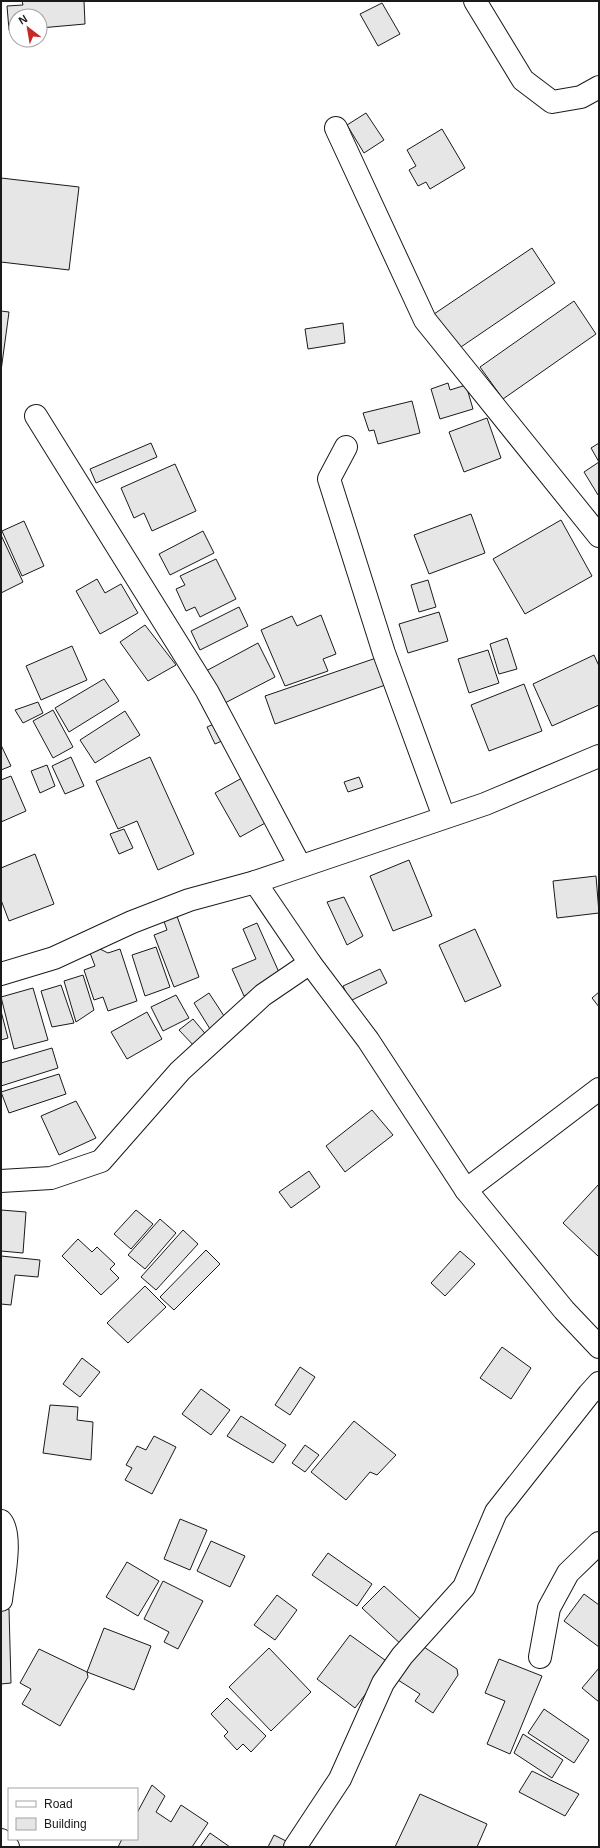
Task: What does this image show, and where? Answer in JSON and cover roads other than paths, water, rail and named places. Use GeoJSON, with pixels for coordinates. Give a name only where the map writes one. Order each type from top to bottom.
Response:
{"type":"FeatureCollection","features":[{"type":"Feature","properties":{"kind":"street"},"geometry":{"type":"LineString","coordinates":[[475,1],[523,80],[552,102],[581,98],[599,87]]}},
{"type":"Feature","properties":{"kind":"street"},"geometry":{"type":"LineString","coordinates":[[336,128],[425,320],[599,536]]}},
{"type":"Feature","properties":{"kind":"street"},"geometry":{"type":"LineString","coordinates":[[36,416],[207,692],[300,866]]}},
{"type":"Feature","properties":{"kind":"street"},"geometry":{"type":"LineString","coordinates":[[346,447],[329,479],[384,653],[444,817]]}},
{"type":"Feature","properties":{"kind":"street"},"geometry":{"type":"LineString","coordinates":[[1,974],[54,958],[132,922],[189,900],[255,882],[444,817],[517,791],[599,756]]}},
{"type":"Feature","properties":{"kind":"street"},"geometry":{"type":"LineString","coordinates":[[255,882],[310,963],[368,1040],[466,1190],[564,1310],[599,1347]]}},
{"type":"Feature","properties":{"kind":"street"},"geometry":{"type":"LineString","coordinates":[[1,1181],[51,1178],[101,1161],[180,1071],[263,995],[310,963]]}},
{"type":"Feature","properties":{"kind":"street"},"geometry":{"type":"LineString","coordinates":[[466,1190],[599,1089]]}},
{"type":"Feature","properties":{"kind":"street"},"geometry":{"type":"LineString","coordinates":[[295,1847],[340,1779],[383,1683],[402,1656],[464,1586],[496,1512],[599,1383]]}},
{"type":"Feature","properties":{"kind":"street"},"geometry":{"type":"LineString","coordinates":[[1,1521],[4,1524],[7,1538],[1,1600]]}},
{"type":"Feature","properties":{"kind":"street"},"geometry":{"type":"LineString","coordinates":[[540,1657],[549,1608],[568,1573],[599,1543]]}},
{"type":"Feature","properties":{"kind":"street"},"geometry":{"type":"LineString","coordinates":[[1,1840],[8,1847]]}}]}
